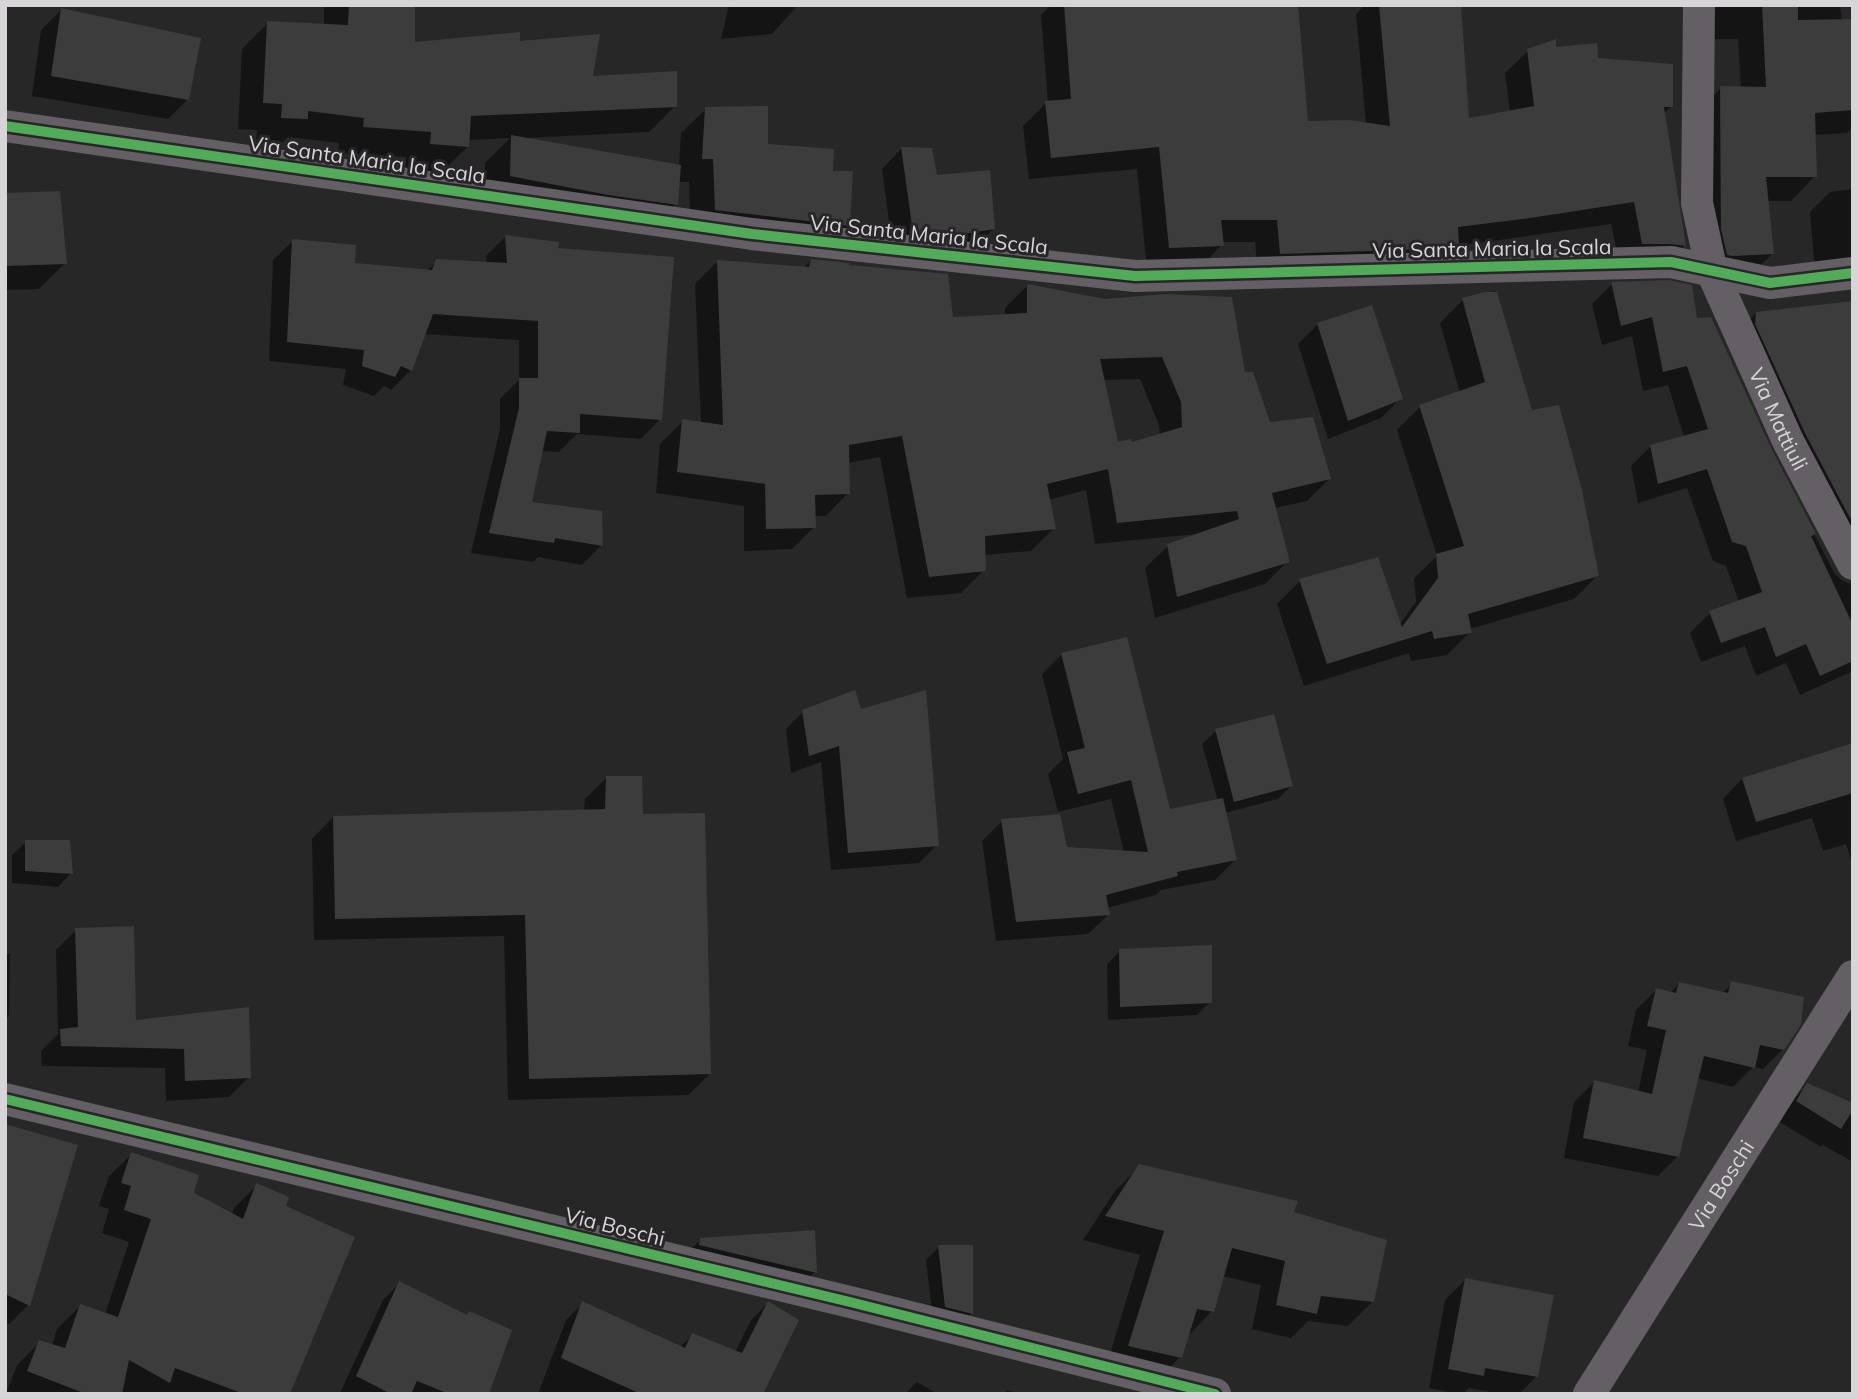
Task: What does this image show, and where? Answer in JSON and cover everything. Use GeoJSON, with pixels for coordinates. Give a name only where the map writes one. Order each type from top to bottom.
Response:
{"type":"FeatureCollection","features":[{"type":"Feature","properties":{"kind":"street","name":"Via Mattiuli"},"geometry":{"type":"LineString","coordinates":[[1699,5],[1697,203],[1712,272],[1788,441],[1853,564]]}},
{"type":"Feature","properties":{"kind":"street","name":"Via Santa Maria la Scala"},"geometry":{"type":"LineString","coordinates":[[5,126],[752,234],[1135,276],[1671,262],[1770,283],[1853,272]]}},
{"type":"Feature","properties":{"kind":"street","name":"Via Boschi"},"geometry":{"type":"LineString","coordinates":[[1589,1394],[1853,976]]}},
{"type":"Feature","properties":{"kind":"street","name":"Via Boschi"},"geometry":{"type":"LineString","coordinates":[[5,1099],[836,1299],[1215,1394]]}},
{"type":"Feature","properties":{"kind":"building"},"geometry":{"type":"Polygon","coordinates":[[[349,5],[415,5],[415,42],[520,32],[520,41],[600,34],[593,76],[677,71],[677,107],[471,116],[469,147],[430,144],[431,132],[363,127],[364,118],[308,111],[308,119],[281,118],[282,104],[263,103],[267,21],[348,25],[349,5]]]}},
{"type":"Feature","properties":{"kind":"building"},"geometry":{"type":"Polygon","coordinates":[[[1064,5],[1298,5],[1308,121],[1349,120],[1390,126],[1379,5],[1461,5],[1469,118],[1534,106],[1527,49],[1556,39],[1556,47],[1597,43],[1598,58],[1673,64],[1673,107],[1664,107],[1686,246],[1642,244],[1634,202],[1458,227],[1459,248],[1280,254],[1277,220],[1221,220],[1224,246],[1169,248],[1159,147],[1051,158],[1045,101],[1071,99],[1064,5]]]}},
{"type":"Feature","properties":{"kind":"building"},"geometry":{"type":"Polygon","coordinates":[[[1762,5],[1798,5],[1798,20],[1853,19],[1853,110],[1815,113],[1817,177],[1766,177],[1774,254],[1733,256],[1727,255],[1721,229],[1720,86],[1766,87],[1762,5]]]}},
{"type":"Feature","properties":{"kind":"building"},"geometry":{"type":"Polygon","coordinates":[[[61,8],[201,38],[189,100],[51,76],[61,8]]]}},
{"type":"Feature","properties":{"kind":"building"},"geometry":{"type":"Polygon","coordinates":[[[768,106],[768,144],[834,149],[833,171],[853,171],[850,226],[715,210],[713,159],[702,159],[705,107],[768,106]]]}},
{"type":"Feature","properties":{"kind":"building"},"geometry":{"type":"Polygon","coordinates":[[[511,135],[681,165],[678,205],[510,176],[511,135]]]}},
{"type":"Feature","properties":{"kind":"building"},"geometry":{"type":"Polygon","coordinates":[[[901,147],[932,148],[937,175],[990,170],[995,229],[944,237],[913,233],[901,147]]]}},
{"type":"Feature","properties":{"kind":"building"},"geometry":{"type":"Polygon","coordinates":[[[60,191],[67,264],[5,266],[5,193],[60,191]]]}},
{"type":"Feature","properties":{"kind":"building"},"geometry":{"type":"Polygon","coordinates":[[[505,235],[559,242],[558,248],[674,257],[662,420],[580,414],[580,433],[547,431],[532,502],[602,511],[603,546],[555,538],[554,543],[489,533],[519,408],[519,378],[538,378],[538,321],[433,314],[412,371],[401,366],[395,377],[362,366],[364,350],[287,342],[292,239],[356,245],[355,263],[432,270],[436,259],[507,263],[505,235]]]}},
{"type":"Feature","properties":{"kind":"building"},"geometry":{"type":"Polygon","coordinates":[[[811,259],[948,274],[953,317],[1027,313],[1027,284],[1105,299],[1165,294],[1232,297],[1245,372],[1253,372],[1270,422],[1313,417],[1331,479],[1272,493],[1290,562],[1177,597],[1167,544],[1239,519],[1237,511],[1117,523],[1108,469],[1047,484],[1056,529],[985,536],[986,571],[929,577],[902,436],[849,445],[850,494],[815,495],[816,528],[766,529],[765,484],[677,472],[682,419],[723,425],[717,260],[809,267],[811,259]],[[1162,357],[1100,359],[1118,442],[1131,439],[1132,442],[1182,427],[1181,402],[1162,357]]]}},
{"type":"Feature","properties":{"kind":"building"},"geometry":{"type":"Polygon","coordinates":[[[1669,280],[1692,285],[1697,318],[1711,317],[1772,450],[1816,534],[1811,536],[1853,625],[1853,661],[1820,676],[1806,644],[1776,657],[1765,627],[1721,643],[1709,611],[1762,592],[1746,546],[1732,542],[1707,469],[1658,484],[1650,445],[1708,429],[1687,366],[1663,372],[1652,317],[1621,326],[1611,282],[1669,280]]]}},
{"type":"Feature","properties":{"kind":"building"},"geometry":{"type":"Polygon","coordinates":[[[1497,292],[1532,410],[1559,405],[1582,490],[1599,576],[1468,614],[1472,633],[1434,639],[1432,631],[1327,664],[1299,579],[1378,557],[1402,627],[1438,578],[1436,554],[1464,546],[1419,405],[1485,382],[1462,298],[1497,292]]]}},
{"type":"Feature","properties":{"kind":"building"},"geometry":{"type":"Polygon","coordinates":[[[1853,301],[1853,517],[1850,518],[1805,433],[1755,324],[1756,312],[1853,301]]]}},
{"type":"Feature","properties":{"kind":"building"},"geometry":{"type":"Polygon","coordinates":[[[1372,305],[1403,399],[1348,421],[1317,323],[1372,305]]]}},
{"type":"Feature","properties":{"kind":"building"},"geometry":{"type":"Polygon","coordinates":[[[1127,637],[1170,809],[1223,798],[1237,860],[1177,872],[1178,876],[1106,895],[1110,915],[1016,922],[1001,819],[1060,814],[1067,847],[1148,852],[1131,780],[1078,794],[1067,752],[1085,748],[1061,653],[1127,637]]]}},
{"type":"Feature","properties":{"kind":"building"},"geometry":{"type":"Polygon","coordinates":[[[855,690],[861,709],[926,690],[939,846],[848,853],[839,746],[809,756],[802,710],[855,690]]]}},
{"type":"Feature","properties":{"kind":"building"},"geometry":{"type":"Polygon","coordinates":[[[1274,714],[1293,786],[1234,802],[1215,729],[1274,714]]]}},
{"type":"Feature","properties":{"kind":"building"},"geometry":{"type":"Polygon","coordinates":[[[1853,743],[1853,793],[1756,822],[1742,778],[1853,743]]]}},
{"type":"Feature","properties":{"kind":"building"},"geometry":{"type":"Polygon","coordinates":[[[606,776],[642,776],[643,814],[705,813],[711,1074],[529,1079],[525,915],[335,919],[333,816],[605,809],[606,776]]]}},
{"type":"Feature","properties":{"kind":"building"},"geometry":{"type":"Polygon","coordinates":[[[25,840],[70,840],[73,874],[25,871],[25,840]]]}},
{"type":"Feature","properties":{"kind":"building"},"geometry":{"type":"Polygon","coordinates":[[[134,926],[136,1020],[249,1007],[251,1078],[185,1081],[184,1049],[61,1046],[60,1029],[78,1027],[75,928],[134,926]]]}},
{"type":"Feature","properties":{"kind":"building"},"geometry":{"type":"Polygon","coordinates":[[[1212,945],[1212,1003],[1120,1007],[1119,949],[1212,945]]]}},
{"type":"Feature","properties":{"kind":"building"},"geometry":{"type":"Polygon","coordinates":[[[1731,981],[1804,997],[1801,1025],[1784,1050],[1760,1045],[1755,1068],[1704,1056],[1679,1157],[1583,1138],[1594,1080],[1652,1094],[1666,1030],[1647,1026],[1656,988],[1676,993],[1679,982],[1728,993],[1731,981]]]}},
{"type":"Feature","properties":{"kind":"building"},"geometry":{"type":"Polygon","coordinates":[[[1807,1083],[1853,1103],[1853,1110],[1841,1129],[1796,1101],[1807,1083]]]}},
{"type":"Feature","properties":{"kind":"building"},"geometry":{"type":"Polygon","coordinates":[[[5,1124],[78,1145],[30,1306],[5,1294],[5,1124]]]}},
{"type":"Feature","properties":{"kind":"building"},"geometry":{"type":"Polygon","coordinates":[[[131,1152],[199,1175],[194,1193],[243,1219],[256,1183],[289,1197],[286,1206],[355,1237],[290,1394],[244,1394],[175,1368],[170,1383],[129,1360],[122,1394],[86,1394],[27,1371],[39,1340],[65,1348],[80,1304],[118,1317],[151,1219],[124,1210],[131,1186],[121,1183],[131,1152]]]}},
{"type":"Feature","properties":{"kind":"building"},"geometry":{"type":"Polygon","coordinates":[[[1139,1164],[1298,1201],[1294,1212],[1387,1240],[1374,1302],[1321,1296],[1317,1314],[1276,1305],[1285,1261],[1232,1248],[1214,1312],[1197,1309],[1182,1358],[1128,1346],[1164,1231],[1105,1216],[1139,1164]]]}},
{"type":"Feature","properties":{"kind":"building"},"geometry":{"type":"Polygon","coordinates":[[[815,1230],[817,1273],[699,1245],[700,1238],[815,1230]]]}},
{"type":"Feature","properties":{"kind":"building"},"geometry":{"type":"Polygon","coordinates":[[[938,1245],[973,1245],[973,1314],[945,1307],[938,1245]]]}},
{"type":"Feature","properties":{"kind":"building"},"geometry":{"type":"Polygon","coordinates":[[[1465,1278],[1554,1295],[1538,1377],[1485,1368],[1484,1376],[1448,1369],[1465,1278]]]}},
{"type":"Feature","properties":{"kind":"building"},"geometry":{"type":"Polygon","coordinates":[[[399,1281],[467,1315],[469,1311],[512,1330],[489,1394],[449,1394],[417,1381],[411,1394],[391,1394],[356,1376],[399,1281]]]}},
{"type":"Feature","properties":{"kind":"building"},"geometry":{"type":"Polygon","coordinates":[[[582,1301],[685,1348],[692,1333],[742,1353],[768,1301],[799,1320],[763,1394],[641,1394],[561,1358],[582,1301]]]}},
{"type":"Feature","properties":{"kind":"cycle path"},"geometry":{"type":"LineString","coordinates":[[5,126],[752,234],[1135,276],[1671,262],[1770,283],[1853,273]]}},
{"type":"Feature","properties":{"kind":"cycle path"},"geometry":{"type":"LineString","coordinates":[[5,1099],[850,1302],[1215,1394]]}}]}
